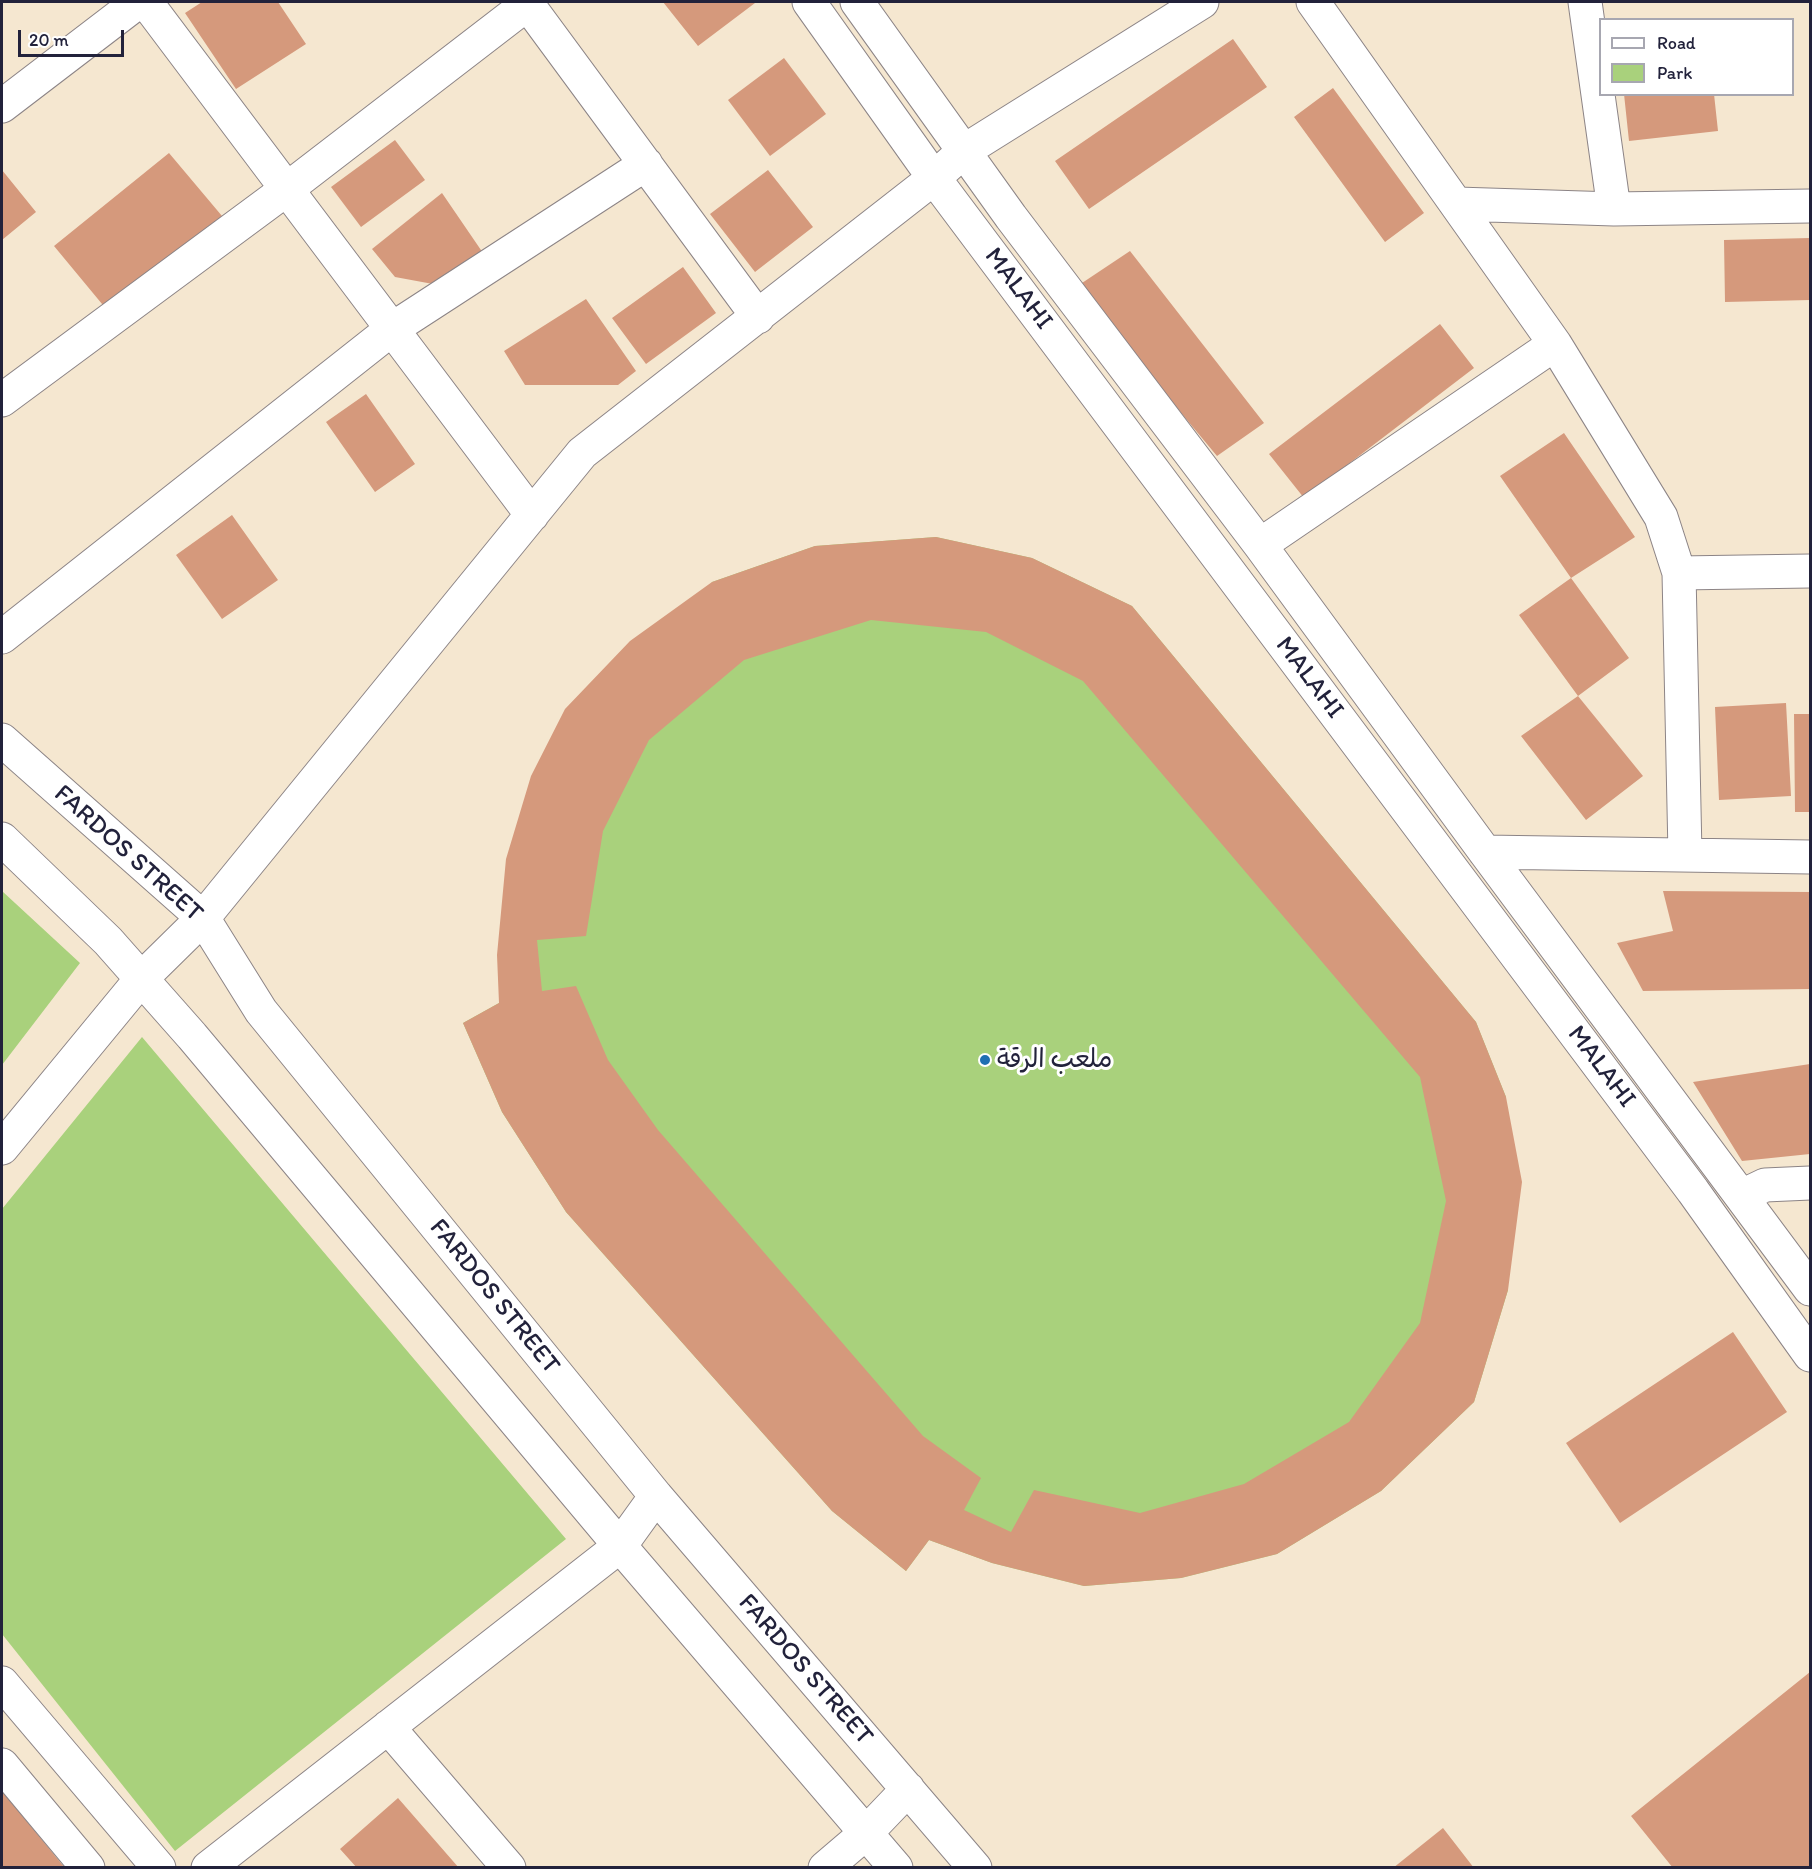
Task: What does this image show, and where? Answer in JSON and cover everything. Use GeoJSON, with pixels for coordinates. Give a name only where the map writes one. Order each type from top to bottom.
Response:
{"type":"FeatureCollection","features":[{"type":"Feature","properties":{"kind":"street"},"geometry":{"type":"LineString","coordinates":[[2,106],[138,2]]}},
{"type":"Feature","properties":{"kind":"street"},"geometry":{"type":"LineString","coordinates":[[147,2],[532,514]]}},
{"type":"Feature","properties":{"kind":"street"},"geometry":{"type":"LineString","coordinates":[[2,400],[287,189],[528,2],[758,317]]}},
{"type":"Feature","properties":{"kind":"street","name":"MALAHI"},"geometry":{"type":"LineString","coordinates":[[809,2],[934,178],[1693,1191],[1810,1355]]}},
{"type":"Feature","properties":{"kind":"street","name":"MALAHI"},"geometry":{"type":"LineString","coordinates":[[856,2],[1011,217],[1260,545],[1810,1289]]}},
{"type":"Feature","properties":{"kind":"street"},"geometry":{"type":"LineString","coordinates":[[2,1148],[142,978],[203,918],[582,453],[934,178],[964,151],[1202,2]]}},
{"type":"Feature","properties":{"kind":"street"},"geometry":{"type":"LineString","coordinates":[[1313,2],[1556,344],[1661,517],[1679,573],[1685,854]]}},
{"type":"Feature","properties":{"kind":"street"},"geometry":{"type":"LineString","coordinates":[[1585,2],[1614,209]]}},
{"type":"Feature","properties":{"kind":"street"},"geometry":{"type":"LineString","coordinates":[[2,637],[392,329],[646,164]]}},
{"type":"Feature","properties":{"kind":"street"},"geometry":{"type":"LineString","coordinates":[[1457,204],[1614,209],[1810,206]]}},
{"type":"Feature","properties":{"kind":"street"},"geometry":{"type":"LineString","coordinates":[[1260,545],[1556,344]]}},
{"type":"Feature","properties":{"kind":"street"},"geometry":{"type":"LineString","coordinates":[[1679,573],[1810,571]]}},
{"type":"Feature","properties":{"kind":"street","name":"FARDOS STREET"},"geometry":{"type":"LineString","coordinates":[[2,741],[203,918],[261,1011],[656,1496],[975,1868]]}},
{"type":"Feature","properties":{"kind":"street"},"geometry":{"type":"LineString","coordinates":[[2,839],[108,941],[142,978],[620,1546],[896,1868]]}},
{"type":"Feature","properties":{"kind":"street"},"geometry":{"type":"LineString","coordinates":[[1485,852],[1810,856]]}},
{"type":"Feature","properties":{"kind":"street"},"geometry":{"type":"LineString","coordinates":[[1742,1196],[1765,1185],[1810,1183]]}},
{"type":"Feature","properties":{"kind":"street"},"geometry":{"type":"LineString","coordinates":[[208,1868],[620,1546],[656,1496]]}},
{"type":"Feature","properties":{"kind":"street"},"geometry":{"type":"LineString","coordinates":[[2,1683],[159,1868]]}},
{"type":"Feature","properties":{"kind":"street"},"geometry":{"type":"LineString","coordinates":[[388,1727],[509,1868]]}},
{"type":"Feature","properties":{"kind":"street"},"geometry":{"type":"LineString","coordinates":[[2,1765],[88,1868]]}},
{"type":"Feature","properties":{"kind":"street"},"geometry":{"type":"LineString","coordinates":[[825,1868],[866,1833],[908,1789]]}},
{"type":"Feature","properties":{"kind":"green space","name":"ملعب الرقة"},"geometry":{"type":"Polygon","coordinates":[[[936,537],[1032,558],[1132,606],[1476,1022],[1506,1097],[1508,1290],[1474,1402],[1381,1491],[1277,1554],[1181,1578],[1084,1586],[992,1563],[929,1540],[906,1571],[832,1511],[566,1212],[502,1112],[463,1023],[499,1003],[712,582],[815,546],[936,537]]]}},
{"type":"Feature","properties":{"kind":"green space"},"geometry":{"type":"Polygon","coordinates":[[[2,891],[80,963],[2,1065],[2,891]]]}},
{"type":"Feature","properties":{"kind":"green space"},"geometry":{"type":"Polygon","coordinates":[[[142,1037],[566,1539],[175,1851],[2,1634],[2,1209],[142,1037]]]}},
{"type":"Feature","properties":{"kind":"building"},"geometry":{"type":"Polygon","coordinates":[[[202,2],[278,2],[306,44],[236,89],[185,13],[202,2]]]}},
{"type":"Feature","properties":{"kind":"building"},"geometry":{"type":"Polygon","coordinates":[[[663,2],[754,2],[755,3],[698,46],[663,2]]]}},
{"type":"Feature","properties":{"kind":"building"},"geometry":{"type":"Polygon","coordinates":[[[1233,39],[1267,87],[1089,209],[1055,161],[1233,39]]]}},
{"type":"Feature","properties":{"kind":"building"},"geometry":{"type":"Polygon","coordinates":[[[784,58],[826,114],[770,156],[728,100],[784,58]]]}},
{"type":"Feature","properties":{"kind":"building"},"geometry":{"type":"Polygon","coordinates":[[[1333,88],[1424,213],[1385,242],[1294,117],[1333,88]]]}},
{"type":"Feature","properties":{"kind":"building"},"geometry":{"type":"Polygon","coordinates":[[[1624,96],[1714,96],[1718,131],[1629,141],[1624,96]]]}},
{"type":"Feature","properties":{"kind":"building"},"geometry":{"type":"Polygon","coordinates":[[[395,140],[425,180],[361,227],[331,187],[395,140]]]}},
{"type":"Feature","properties":{"kind":"building"},"geometry":{"type":"Polygon","coordinates":[[[169,153],[222,216],[107,310],[54,246],[169,153]]]}},
{"type":"Feature","properties":{"kind":"building"},"geometry":{"type":"Polygon","coordinates":[[[2,170],[36,212],[2,240],[2,170]]]}},
{"type":"Feature","properties":{"kind":"building"},"geometry":{"type":"Polygon","coordinates":[[[768,170],[813,227],[755,272],[710,214],[768,170]]]}},
{"type":"Feature","properties":{"kind":"building"},"geometry":{"type":"Polygon","coordinates":[[[442,193],[483,253],[433,284],[395,277],[372,249],[442,193]]]}},
{"type":"Feature","properties":{"kind":"building"},"geometry":{"type":"Polygon","coordinates":[[[1810,238],[1810,300],[1725,302],[1724,240],[1810,238]]]}},
{"type":"Feature","properties":{"kind":"building"},"geometry":{"type":"Polygon","coordinates":[[[1130,251],[1264,423],[1217,456],[1076,287],[1130,251]]]}},
{"type":"Feature","properties":{"kind":"building"},"geometry":{"type":"Polygon","coordinates":[[[683,267],[716,313],[646,364],[612,318],[683,267]]]}},
{"type":"Feature","properties":{"kind":"building"},"geometry":{"type":"Polygon","coordinates":[[[586,299],[636,371],[618,385],[525,385],[504,351],[586,299]]]}},
{"type":"Feature","properties":{"kind":"building"},"geometry":{"type":"Polygon","coordinates":[[[1440,324],[1474,368],[1304,498],[1269,454],[1440,324]]]}},
{"type":"Feature","properties":{"kind":"building"},"geometry":{"type":"Polygon","coordinates":[[[366,394],[415,464],[375,492],[326,422],[366,394]]]}},
{"type":"Feature","properties":{"kind":"building"},"geometry":{"type":"Polygon","coordinates":[[[1564,433],[1635,537],[1571,578],[1500,476],[1564,433]]]}},
{"type":"Feature","properties":{"kind":"building"},"geometry":{"type":"Polygon","coordinates":[[[232,515],[278,580],[222,619],[176,555],[232,515]]]}},
{"type":"Feature","properties":{"kind":"building"},"geometry":{"type":"Polygon","coordinates":[[[936,537],[1032,558],[1132,606],[1476,1022],[1506,1097],[1522,1182],[1508,1290],[1474,1402],[1381,1491],[1277,1554],[1181,1578],[1084,1586],[992,1563],[929,1540],[906,1571],[832,1511],[566,1212],[502,1112],[463,1023],[499,1003],[497,955],[506,859],[531,776],[565,709],[630,641],[712,582],[815,546],[936,537]],[[871,620],[744,660],[649,740],[603,831],[586,936],[537,940],[542,991],[576,986],[608,1060],[658,1130],[923,1436],[981,1478],[964,1510],[1011,1532],[1034,1490],[1140,1513],[1244,1484],[1349,1422],[1420,1323],[1446,1201],[1420,1077],[1083,681],[986,632],[871,620]]]}},
{"type":"Feature","properties":{"kind":"building"},"geometry":{"type":"Polygon","coordinates":[[[1571,578],[1629,658],[1578,696],[1519,615],[1571,578]]]}},
{"type":"Feature","properties":{"kind":"building"},"geometry":{"type":"Polygon","coordinates":[[[1578,696],[1643,776],[1586,820],[1521,736],[1578,696]]]}},
{"type":"Feature","properties":{"kind":"building"},"geometry":{"type":"Polygon","coordinates":[[[1786,703],[1791,796],[1719,800],[1715,707],[1786,703]]]}},
{"type":"Feature","properties":{"kind":"building"},"geometry":{"type":"Polygon","coordinates":[[[1794,714],[1810,714],[1810,812],[1795,812],[1794,714]]]}},
{"type":"Feature","properties":{"kind":"building"},"geometry":{"type":"Polygon","coordinates":[[[1663,891],[1810,892],[1810,989],[1643,991],[1617,943],[1673,931],[1663,891]]]}},
{"type":"Feature","properties":{"kind":"building"},"geometry":{"type":"Polygon","coordinates":[[[1810,1064],[1810,1154],[1742,1161],[1693,1082],[1810,1064]]]}},
{"type":"Feature","properties":{"kind":"building"},"geometry":{"type":"Polygon","coordinates":[[[1733,1332],[1787,1412],[1620,1523],[1566,1443],[1733,1332]]]}},
{"type":"Feature","properties":{"kind":"building"},"geometry":{"type":"Polygon","coordinates":[[[1810,1672],[1810,1868],[1673,1868],[1631,1816],[1810,1672]]]}},
{"type":"Feature","properties":{"kind":"building"},"geometry":{"type":"Polygon","coordinates":[[[2,1791],[65,1868],[2,1868],[2,1791]]]}},
{"type":"Feature","properties":{"kind":"building"},"geometry":{"type":"Polygon","coordinates":[[[398,1798],[459,1868],[357,1868],[340,1849],[398,1798]]]}},
{"type":"Feature","properties":{"kind":"building"},"geometry":{"type":"Polygon","coordinates":[[[1443,1828],[1474,1868],[1393,1868],[1443,1828]]]}},
{"type":"Feature","properties":{"kind":"place","name":"ملعب الرقة"},"geometry":{"type":"Point","coordinates":[985,1060]}}]}
